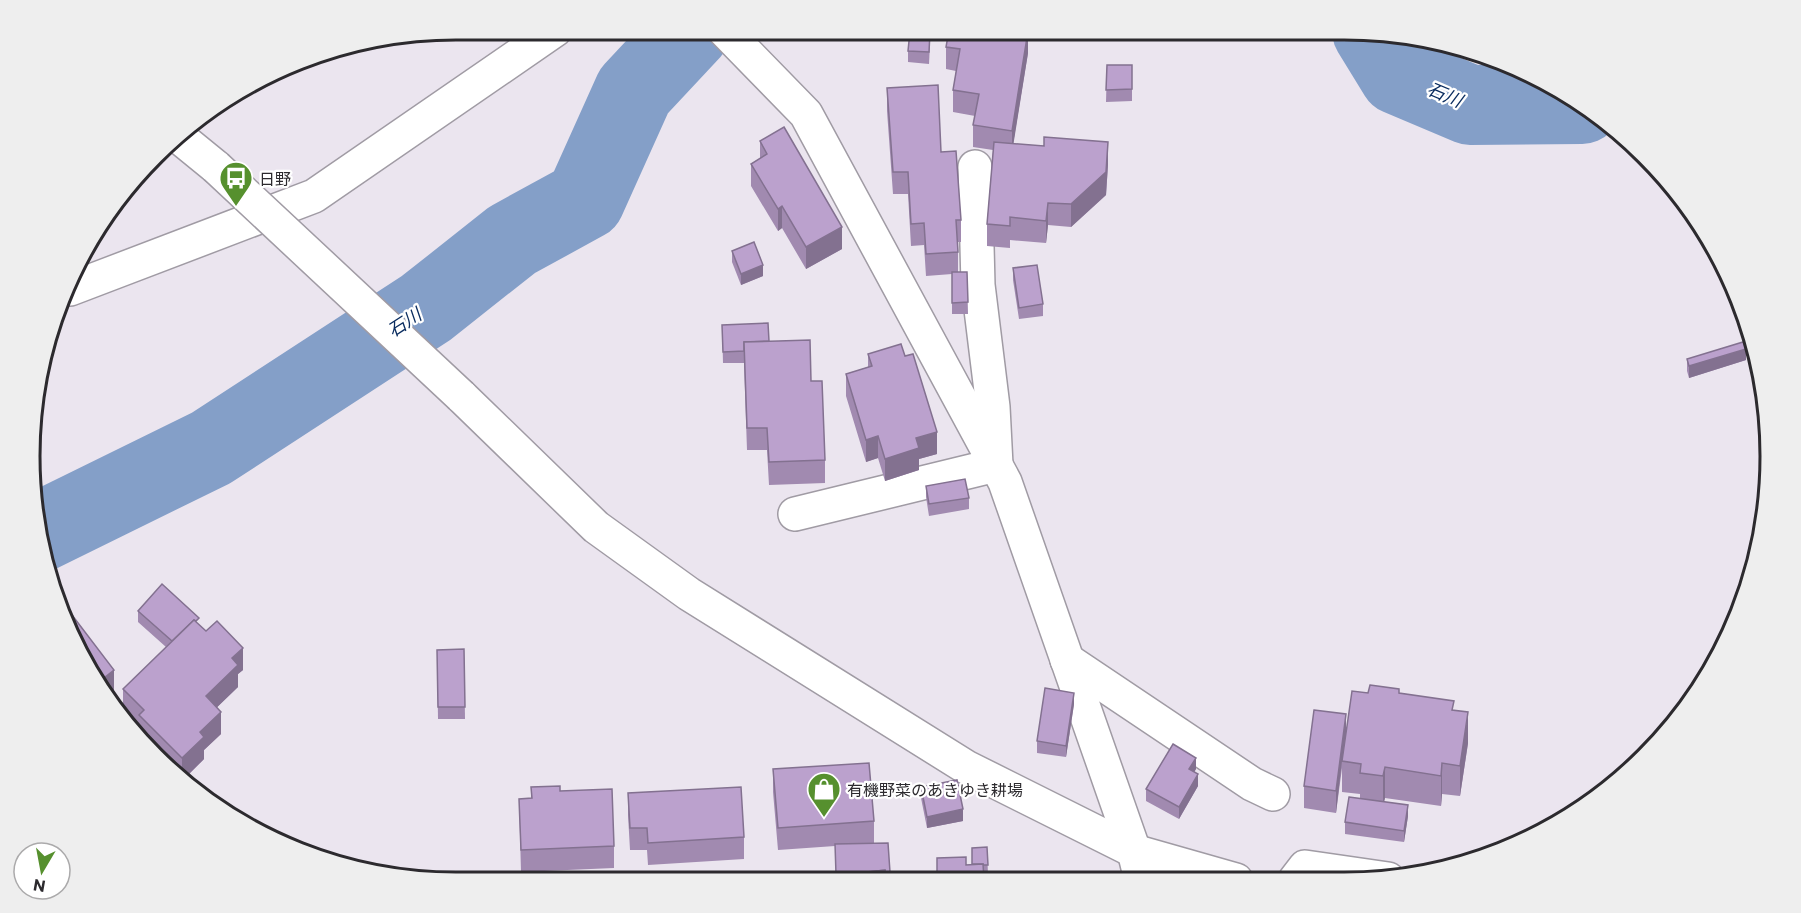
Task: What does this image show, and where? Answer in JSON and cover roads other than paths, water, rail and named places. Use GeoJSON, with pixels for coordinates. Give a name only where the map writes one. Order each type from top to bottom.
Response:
{"type":"FeatureCollection","features":[{"type":"Feature","properties":{"kind":"street"},"geometry":{"type":"LineString","coordinates":[[77,286],[314,196],[540,40]]}},
{"type":"Feature","properties":{"kind":"street"},"geometry":{"type":"LineString","coordinates":[[734,40],[806,114],[1005,482],[1138,865]]}},
{"type":"Feature","properties":{"kind":"street"},"geometry":{"type":"LineString","coordinates":[[185,142],[216,167],[461,396],[596,527],[689,594],[966,767],[1138,865],[1184,872]]}},
{"type":"Feature","properties":{"kind":"street"},"geometry":{"type":"LineString","coordinates":[[975,167],[978,285],[993,407],[996,465]]}},
{"type":"Feature","properties":{"kind":"street"},"geometry":{"type":"LineString","coordinates":[[795,514],[996,465]]}},
{"type":"Feature","properties":{"kind":"street"},"geometry":{"type":"LineString","coordinates":[[1067,660],[1252,783],[1273,794]]}},
{"type":"Feature","properties":{"kind":"street"},"geometry":{"type":"LineString","coordinates":[[1302,872],[1305,867],[1340,872]]}},
{"type":"Feature","properties":{"kind":"waterway","name":"石川"},"geometry":{"type":"LineString","coordinates":[[47,529],[211,448],[426,308],[512,240],[585,200],[634,91],[682,40]]}},
{"type":"Feature","properties":{"kind":"waterway","name":"石川"},"geometry":{"type":"LineString","coordinates":[[1379,42],[1399,75],[1470,105],[1565,104]]}},
{"type":"Feature","properties":{"kind":"place","name":"日野"},"geometry":{"type":"Point","coordinates":[236,207]}},
{"type":"Feature","properties":{"kind":"place","name":"有機野菜のあきゆき耕場"},"geometry":{"type":"Point","coordinates":[824,818]}}]}
